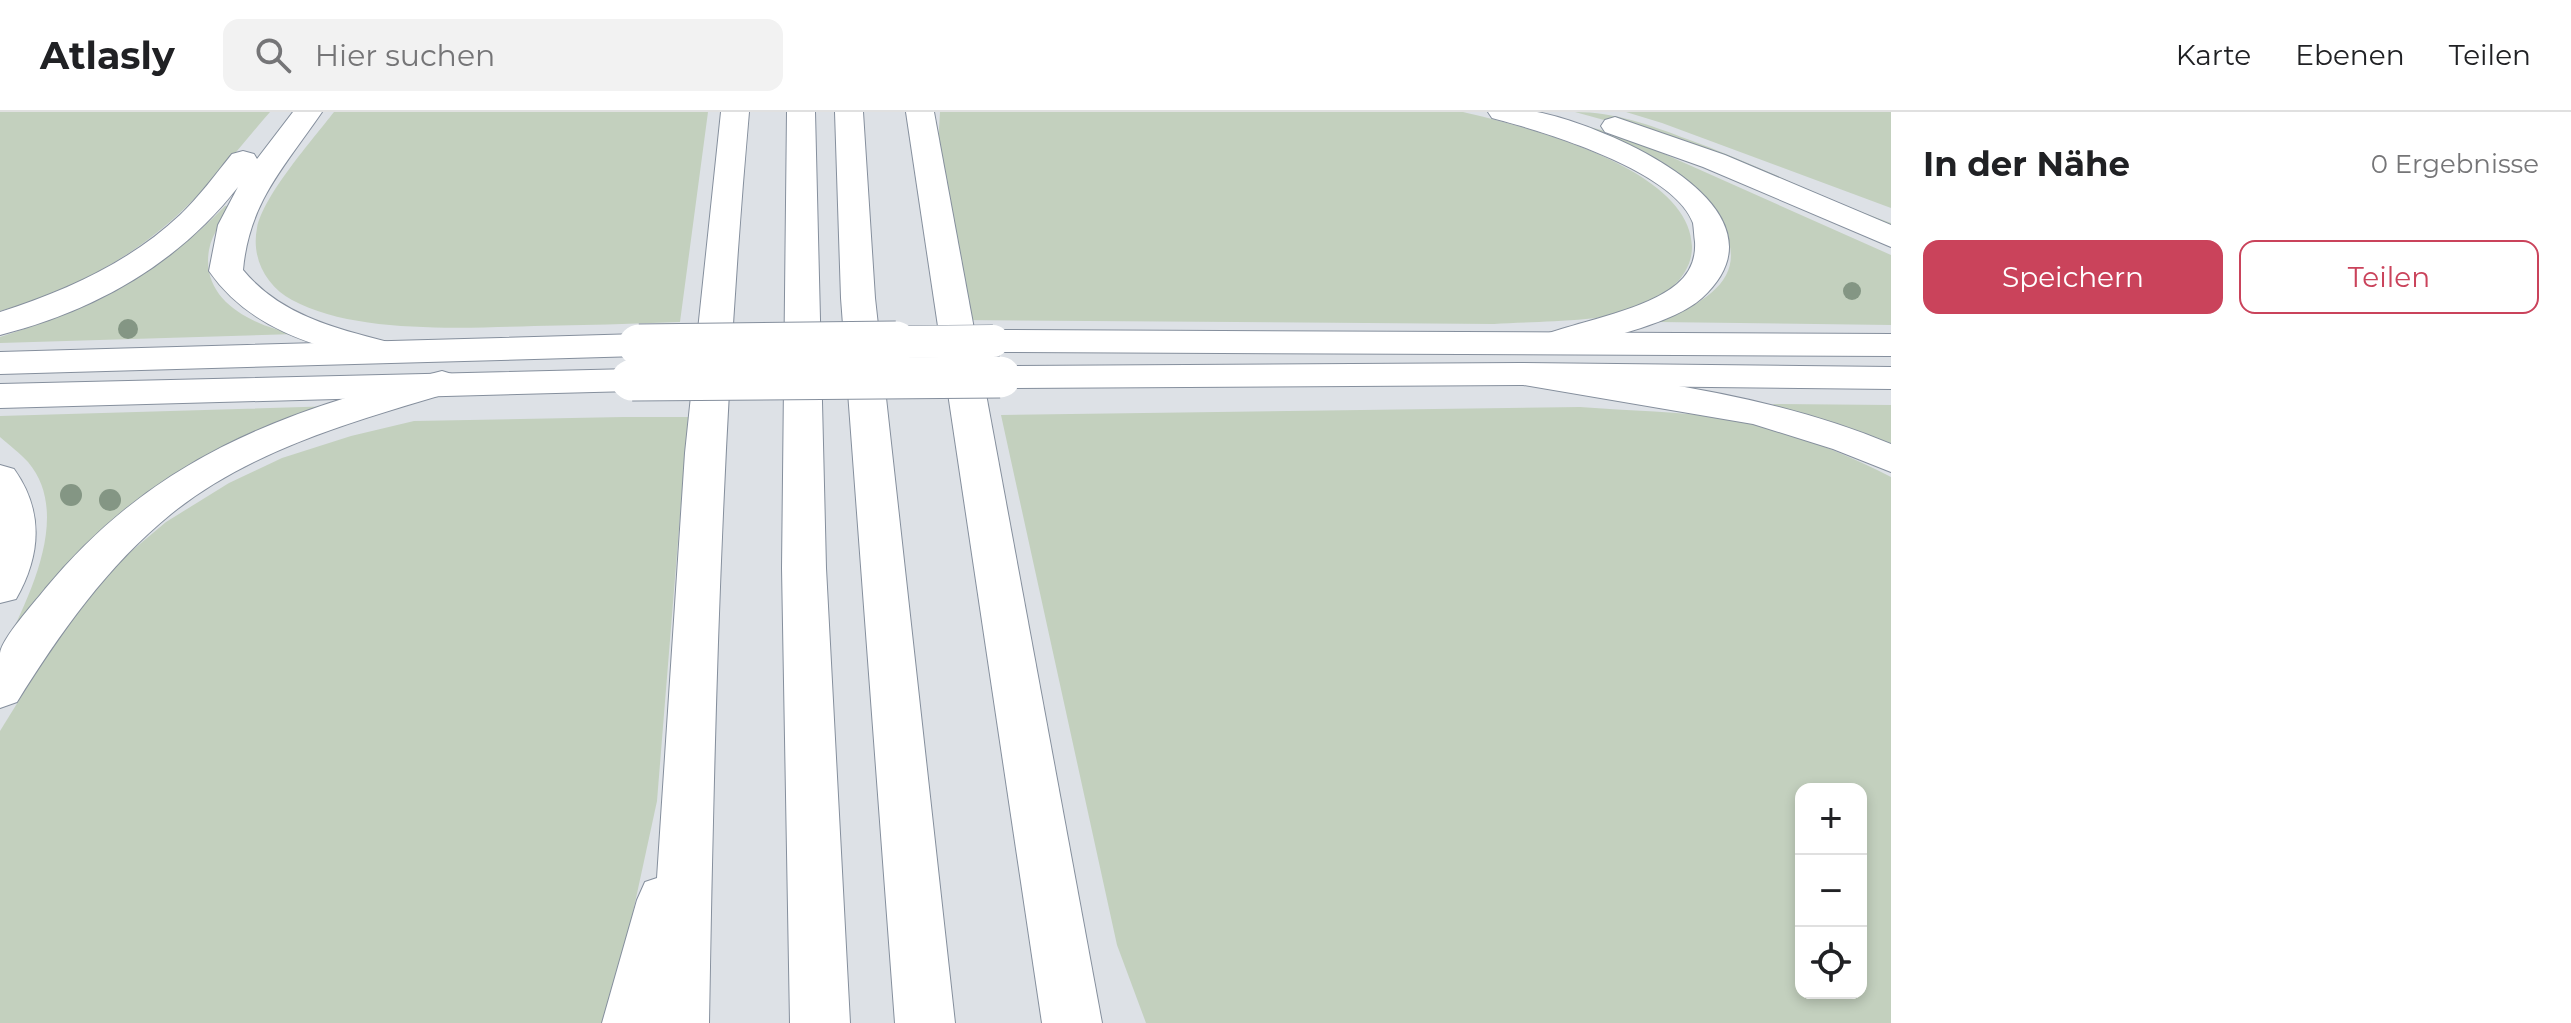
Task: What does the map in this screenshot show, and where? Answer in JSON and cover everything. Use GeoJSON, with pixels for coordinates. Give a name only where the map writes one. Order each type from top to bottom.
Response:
{"type":"FeatureCollection","features":[{"type":"Feature","properties":{"kind":"highway"},"geometry":{"type":"LineString","coordinates":[[0,324],[95,288],[151,256],[192,222],[283,112]]}},
{"type":"Feature","properties":{"kind":"highway"},"geometry":{"type":"LineString","coordinates":[[308,112],[236,215],[226,271],[251,303],[267,313],[330,337],[383,352]]}},
{"type":"Feature","properties":{"kind":"highway"},"geometry":{"type":"LineString","coordinates":[[724,112],[730,153]]}},
{"type":"Feature","properties":{"kind":"highway"},"geometry":{"type":"LineString","coordinates":[[679,1023],[686,816],[713,351],[735,112]]}},
{"type":"Feature","properties":{"kind":"highway"},"geometry":{"type":"LineString","coordinates":[[801,112],[799,421],[806,718],[820,1023]]}},
{"type":"Feature","properties":{"kind":"highway"},"geometry":{"type":"LineString","coordinates":[[849,112],[861,328],[925,1023]]}},
{"type":"Feature","properties":{"kind":"highway"},"geometry":{"type":"LineString","coordinates":[[1502,112],[1573,132],[1633,157],[1683,190],[1700,208],[1710,229],[1713,243],[1706,274],[1683,297],[1646,315],[1559,342]]}},
{"type":"Feature","properties":{"kind":"highway"},"geometry":{"type":"LineString","coordinates":[[1562,112],[1612,125],[1714,161],[1891,237]]}},
{"type":"Feature","properties":{"kind":"highway"},"geometry":{"type":"LineString","coordinates":[[921,113],[1076,1013]]}},
{"type":"Feature","properties":{"kind":"highway"},"geometry":{"type":"LineString","coordinates":[[0,363],[383,352],[635,363],[997,359],[1559,342],[1891,345]]}},
{"type":"Feature","properties":{"kind":"highway"},"geometry":{"type":"LineString","coordinates":[[997,359],[1519,374],[1891,378]]}},
{"type":"Feature","properties":{"kind":"highway"},"geometry":{"type":"LineString","coordinates":[[0,396],[442,383],[635,363]]}},
{"type":"Feature","properties":{"kind":"highway"},"geometry":{"type":"LineString","coordinates":[[1519,374],[1738,407],[1836,435],[1891,459]]}},
{"type":"Feature","properties":{"kind":"highway"},"geometry":{"type":"LineString","coordinates":[[0,689],[61,600],[125,529],[173,493],[216,466],[294,430],[442,383]]}},
{"type":"Feature","properties":{"kind":"highway"},"geometry":{"type":"LineString","coordinates":[[0,479],[12,502],[14,520],[13,544],[0,587]]}},
{"type":"Feature","properties":{"kind":"highway"},"geometry":{"type":"LineString","coordinates":[[632,1023],[686,816]]}},
{"type":"Feature","properties":{"kind":"green space"},"geometry":{"type":"Polygon","coordinates":[[[0,112],[270,112],[196,197],[144,243],[75,283],[0,311],[0,112]]]}},
{"type":"Feature","properties":{"kind":"green space"},"geometry":{"type":"Polygon","coordinates":[[[334,112],[708,112],[680,322],[475,328],[410,326],[346,319],[292,300],[275,287],[262,270],[256,250],[257,228],[278,184],[334,112]]]}},
{"type":"Feature","properties":{"kind":"green space"},"geometry":{"type":"Polygon","coordinates":[[[940,112],[1463,112],[1562,140],[1635,173],[1664,194],[1684,219],[1692,247],[1691,258],[1682,277],[1658,298],[1624,313],[1588,319],[1494,324],[959,320],[938,145],[940,112]]]}},
{"type":"Feature","properties":{"kind":"green space"},"geometry":{"type":"Polygon","coordinates":[[[1575,112],[1646,124],[1891,223],[1891,228],[1615,123],[1575,112]]]}},
{"type":"Feature","properties":{"kind":"green space"},"geometry":{"type":"Polygon","coordinates":[[[1626,112],[1891,112],[1891,208],[1662,123],[1626,112]]]}},
{"type":"Feature","properties":{"kind":"green space"},"geometry":{"type":"Polygon","coordinates":[[[1548,116],[1624,136],[1891,255],[1891,325],[1658,322],[1703,299],[1718,286],[1728,272],[1731,256],[1728,237],[1699,193],[1548,116]]]}},
{"type":"Feature","properties":{"kind":"green space"},"geometry":{"type":"Polygon","coordinates":[[[233,205],[219,226],[209,250],[208,268],[213,284],[222,297],[248,318],[295,334],[0,343],[0,337],[64,314],[122,286],[175,251],[225,206],[233,205]]]}},
{"type":"Feature","properties":{"kind":"green space"},"geometry":{"type":"Polygon","coordinates":[[[1772,404],[1891,405],[1891,453],[1772,404]]]}},
{"type":"Feature","properties":{"kind":"green space"},"geometry":{"type":"Polygon","coordinates":[[[336,406],[252,436],[3,651],[41,557],[46,532],[46,507],[41,483],[28,462],[0,437],[0,416],[336,406]]]}},
{"type":"Feature","properties":{"kind":"green space"},"geometry":{"type":"Polygon","coordinates":[[[1580,407],[1673,413],[1728,419],[1791,435],[1852,458],[1891,477],[1891,1023],[1146,1023],[1117,945],[1001,415],[1580,407]]]}},
{"type":"Feature","properties":{"kind":"green space"},"geometry":{"type":"Polygon","coordinates":[[[688,417],[657,801],[609,1023],[0,1023],[0,731],[73,613],[115,565],[166,522],[229,483],[282,458],[351,436],[414,421],[688,417]]]}}]}
